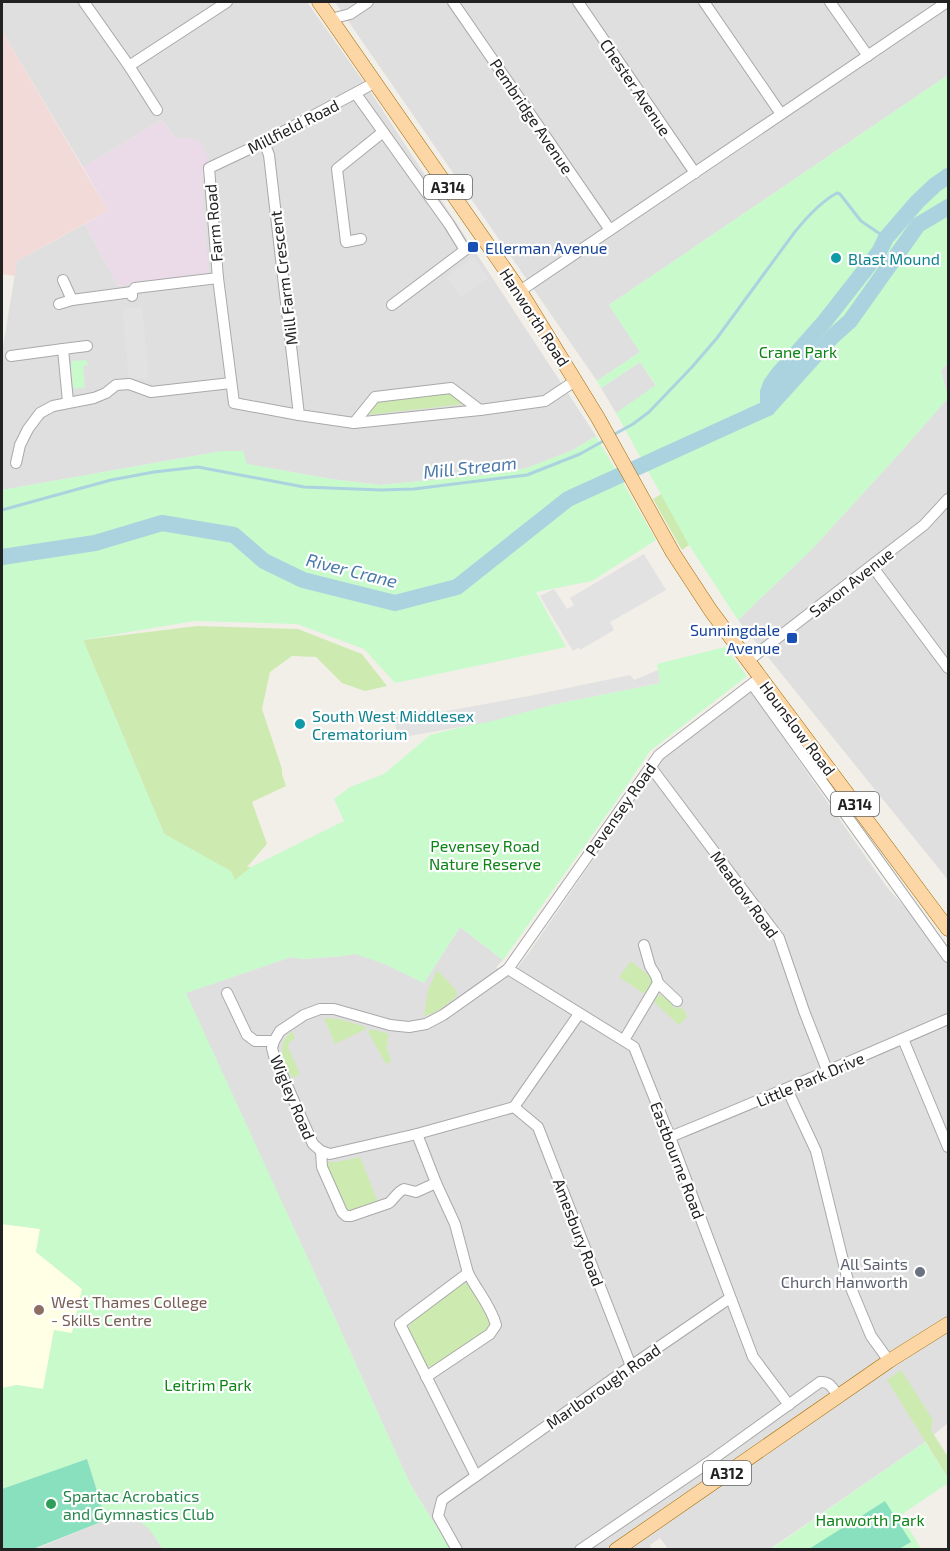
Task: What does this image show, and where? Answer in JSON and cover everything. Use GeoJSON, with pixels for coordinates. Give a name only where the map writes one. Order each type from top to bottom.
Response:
{"type":"FeatureCollection","features":[{"type":"Feature","properties":{"kind":"main road","name":"Hanworth Road"},"geometry":{"type":"LineString","coordinates":[[320,2],[520,291],[614,445],[673,553]]}},
{"type":"Feature","properties":{"kind":"main road","name":"Hounslow Road"},"geometry":{"type":"LineString","coordinates":[[673,553],[711,611],[749,660],[757,681],[948,929]]}},
{"type":"Feature","properties":{"kind":"main road","name":"A312"},"geometry":{"type":"LineString","coordinates":[[616,1550],[888,1361],[948,1324]]}},
{"type":"Feature","properties":{"kind":"street"},"geometry":{"type":"LineString","coordinates":[[84,2],[158,110]]}},
{"type":"Feature","properties":{"kind":"street"},"geometry":{"type":"LineString","coordinates":[[129,66],[227,2]]}},
{"type":"Feature","properties":{"kind":"street"},"geometry":{"type":"LineString","coordinates":[[331,19],[350,14],[368,2]]}},
{"type":"Feature","properties":{"kind":"street","name":"Pembridge Avenue"},"geometry":{"type":"LineString","coordinates":[[453,2],[610,230]]}},
{"type":"Feature","properties":{"kind":"street","name":"Chester Avenue"},"geometry":{"type":"LineString","coordinates":[[578,2],[695,173]]}},
{"type":"Feature","properties":{"kind":"street"},"geometry":{"type":"LineString","coordinates":[[704,2],[781,114]]}},
{"type":"Feature","properties":{"kind":"street"},"geometry":{"type":"LineString","coordinates":[[830,2],[868,56]]}},
{"type":"Feature","properties":{"kind":"street"},"geometry":{"type":"LineString","coordinates":[[520,291],[947,2]]}},
{"type":"Feature","properties":{"kind":"street"},"geometry":{"type":"LineString","coordinates":[[341,33],[350,14]]}},
{"type":"Feature","properties":{"kind":"street","name":"Millfield Road"},"geometry":{"type":"LineString","coordinates":[[208,168],[264,142],[376,82]]}},
{"type":"Feature","properties":{"kind":"street"},"geometry":{"type":"LineString","coordinates":[[356,94],[465,250],[392,304]]}},
{"type":"Feature","properties":{"kind":"street"},"geometry":{"type":"LineString","coordinates":[[361,240],[346,242],[337,168],[383,132]]}},
{"type":"Feature","properties":{"kind":"street","name":"Mill Farm Crescent"},"geometry":{"type":"LineString","coordinates":[[264,142],[269,155],[299,415]]}},
{"type":"Feature","properties":{"kind":"street","name":"Farm Road"},"geometry":{"type":"LineString","coordinates":[[208,168],[234,403],[299,415]]}},
{"type":"Feature","properties":{"kind":"street","name":"Farm Road"},"geometry":{"type":"LineString","coordinates":[[59,304],[72,300],[132,294],[135,288],[219,278]]}},
{"type":"Feature","properties":{"kind":"street"},"geometry":{"type":"LineString","coordinates":[[63,280],[72,300]]}},
{"type":"Feature","properties":{"kind":"street"},"geometry":{"type":"LineString","coordinates":[[11,356],[87,346]]}},
{"type":"Feature","properties":{"kind":"street"},"geometry":{"type":"LineString","coordinates":[[63,349],[68,402]]}},
{"type":"Feature","properties":{"kind":"street"},"geometry":{"type":"LineString","coordinates":[[299,415],[354,423],[480,410],[545,401],[575,381]]}},
{"type":"Feature","properties":{"kind":"street"},"geometry":{"type":"LineString","coordinates":[[16,463],[20,446],[28,429],[40,413],[53,406],[94,398],[106,393],[116,385],[129,384],[151,392],[231,383]]}},
{"type":"Feature","properties":{"kind":"street"},"geometry":{"type":"LineString","coordinates":[[354,423],[375,397],[451,388],[480,410]]}},
{"type":"Feature","properties":{"kind":"street","name":"Saxon Avenue"},"geometry":{"type":"LineString","coordinates":[[749,660],[924,525],[948,499]]}},
{"type":"Feature","properties":{"kind":"street"},"geometry":{"type":"LineString","coordinates":[[872,566],[948,668]]}},
{"type":"Feature","properties":{"kind":"street"},"geometry":{"type":"LineString","coordinates":[[757,681],[948,957]]}},
{"type":"Feature","properties":{"kind":"street","name":"Pevensey Road"},"geometry":{"type":"LineString","coordinates":[[508,969],[659,755],[757,681]]}},
{"type":"Feature","properties":{"kind":"street","name":"Meadow Road"},"geometry":{"type":"LineString","coordinates":[[650,766],[779,938],[827,1070]]}},
{"type":"Feature","properties":{"kind":"street"},"geometry":{"type":"LineString","coordinates":[[644,945],[658,983],[677,1001]]}},
{"type":"Feature","properties":{"kind":"street","name":"Eastbourne Road"},"geometry":{"type":"LineString","coordinates":[[508,969],[634,1047],[753,1357],[789,1405]]}},
{"type":"Feature","properties":{"kind":"street","name":"Wigley Road"},"geometry":{"type":"LineString","coordinates":[[508,969],[443,1016],[426,1024],[409,1027],[390,1025],[334,1009],[320,1009],[286,1025],[280,1031],[272,1048],[313,1144],[321,1151],[330,1154],[417,1134],[514,1107]]}},
{"type":"Feature","properties":{"kind":"street"},"geometry":{"type":"LineString","coordinates":[[624,1040],[658,983]]}},
{"type":"Feature","properties":{"kind":"street","name":"Wigley Road"},"geometry":{"type":"LineString","coordinates":[[227,993],[247,1035],[255,1041],[274,1041]]}},
{"type":"Feature","properties":{"kind":"street"},"geometry":{"type":"LineString","coordinates":[[514,1107],[579,1014]]}},
{"type":"Feature","properties":{"kind":"street","name":"Little Park Drive"},"geometry":{"type":"LineString","coordinates":[[670,1137],[948,1019]]}},
{"type":"Feature","properties":{"kind":"street"},"geometry":{"type":"LineString","coordinates":[[903,1039],[948,1147]]}},
{"type":"Feature","properties":{"kind":"street"},"geometry":{"type":"LineString","coordinates":[[787,1089],[816,1151],[848,1281],[858,1309],[871,1336],[888,1361]]}},
{"type":"Feature","properties":{"kind":"street","name":"Amesbury Road"},"geometry":{"type":"LineString","coordinates":[[514,1107],[538,1127],[631,1366]]}},
{"type":"Feature","properties":{"kind":"street"},"geometry":{"type":"LineString","coordinates":[[417,1134],[455,1224],[468,1273],[493,1313],[496,1325],[490,1334],[426,1377]]}},
{"type":"Feature","properties":{"kind":"street","name":"Wigley Road"},"geometry":{"type":"LineString","coordinates":[[321,1151],[322,1167],[342,1212],[346,1216],[389,1203],[396,1194],[405,1189],[416,1192],[436,1183]]}},
{"type":"Feature","properties":{"kind":"street"},"geometry":{"type":"LineString","coordinates":[[457,1550],[438,1516],[441,1500],[476,1476],[397,1320],[468,1273]]}},
{"type":"Feature","properties":{"kind":"street","name":"Marlborough Road"},"geometry":{"type":"LineString","coordinates":[[476,1476],[730,1298]]}},
{"type":"Feature","properties":{"kind":"street"},"geometry":{"type":"LineString","coordinates":[[580,1550],[820,1382],[829,1384],[838,1396]]}},
{"type":"Feature","properties":{"kind":"shaded area"},"geometry":{"type":"Polygon","coordinates":[[[2,2],[307,2],[366,85],[596,436],[573,450],[527,468],[492,474],[380,485],[246,464],[242,451],[222,451],[2,490],[2,353],[17,261],[85,224],[118,286],[208,273],[201,181],[204,165],[175,138],[162,120],[83,167],[2,31],[2,2]]]}},
{"type":"Feature","properties":{"kind":"shaded area"},"geometry":{"type":"Polygon","coordinates":[[[335,2],[948,2],[948,75],[609,305],[640,352],[597,381],[335,2]]]}},
{"type":"Feature","properties":{"kind":"shaded area"},"geometry":{"type":"Polygon","coordinates":[[[2,31],[108,211],[17,261],[15,276],[2,274],[2,31]]]}},
{"type":"Feature","properties":{"kind":"shaded area"},"geometry":{"type":"Polygon","coordinates":[[[162,120],[175,138],[198,139],[210,161],[204,165],[201,181],[209,273],[118,286],[85,224],[108,211],[83,167],[162,120]]]}},
{"type":"Feature","properties":{"kind":"shaded area"},"geometry":{"type":"Polygon","coordinates":[[[473,257],[489,278],[461,298],[446,277],[473,257]]]}},
{"type":"Feature","properties":{"kind":"shaded area"},"geometry":{"type":"Polygon","coordinates":[[[142,307],[149,378],[129,380],[122,309],[142,307]]]}},
{"type":"Feature","properties":{"kind":"shaded area"},"geometry":{"type":"Polygon","coordinates":[[[640,362],[656,386],[616,413],[601,388],[640,362]]]}},
{"type":"Feature","properties":{"kind":"shaded area"},"geometry":{"type":"Polygon","coordinates":[[[948,362],[948,398],[941,371],[948,362]]]}},
{"type":"Feature","properties":{"kind":"shaded area"},"geometry":{"type":"Polygon","coordinates":[[[948,398],[948,880],[738,620],[813,548],[948,398]]]}},
{"type":"Feature","properties":{"kind":"shaded area"},"geometry":{"type":"Polygon","coordinates":[[[644,554],[666,590],[610,622],[614,630],[580,650],[579,647],[573,651],[540,596],[554,589],[567,609],[574,605],[570,598],[644,554]]]}},
{"type":"Feature","properties":{"kind":"shaded area"},"geometry":{"type":"Polygon","coordinates":[[[658,670],[660,683],[556,704],[488,722],[398,738],[394,717],[432,709],[441,712],[630,675],[634,680],[658,670]]]}},
{"type":"Feature","properties":{"kind":"shaded area"},"geometry":{"type":"Polygon","coordinates":[[[749,689],[886,886],[939,946],[948,963],[948,1423],[925,1442],[770,1549],[668,1549],[660,1538],[650,1545],[652,1549],[450,1549],[410,1484],[185,993],[291,957],[303,959],[355,953],[385,964],[424,983],[460,927],[503,960],[496,967],[511,976],[663,759],[749,689]]]}},
{"type":"Feature","properties":{"kind":"shaded area","name":"West Thames College - Skills Centre"},"geometry":{"type":"Polygon","coordinates":[[[2,1224],[40,1229],[36,1252],[82,1289],[72,1334],[54,1331],[43,1389],[17,1385],[2,1388],[2,1224]]]}},
{"type":"Feature","properties":{"kind":"shaded area"},"geometry":{"type":"Polygon","coordinates":[[[106,1520],[139,1521],[149,1528],[163,1549],[33,1550],[106,1520]]]}},
{"type":"Feature","properties":{"kind":"green space","name":"Crane Park"},"geometry":{"type":"Polygon","coordinates":[[[948,75],[948,362],[941,371],[948,398],[813,548],[738,620],[689,545],[616,413],[656,385],[640,362],[601,388],[597,381],[640,352],[609,305],[948,75]]]}},
{"type":"Feature","properties":{"kind":"green space"},"geometry":{"type":"Polygon","coordinates":[[[86,360],[88,364],[83,367],[85,387],[75,389],[72,361],[86,360]]]}},
{"type":"Feature","properties":{"kind":"green space"},"geometry":{"type":"Polygon","coordinates":[[[449,393],[464,404],[366,415],[377,402],[449,393]]]}},
{"type":"Feature","properties":{"kind":"green space","name":"Leitrim Park"},"geometry":{"type":"Polygon","coordinates":[[[596,436],[656,540],[592,581],[536,592],[566,647],[395,683],[364,649],[297,624],[194,621],[83,640],[164,834],[231,871],[235,880],[251,867],[344,821],[334,799],[350,787],[384,774],[430,735],[556,704],[660,683],[657,664],[725,647],[747,676],[650,751],[503,960],[460,927],[424,983],[385,964],[355,954],[303,959],[291,957],[186,993],[410,1484],[450,1549],[163,1549],[151,1531],[141,1523],[128,1520],[106,1520],[87,1459],[2,1489],[2,1388],[17,1385],[43,1389],[54,1330],[72,1333],[82,1289],[36,1252],[40,1229],[2,1224],[2,490],[222,451],[243,451],[247,464],[380,485],[492,474],[527,468],[573,450],[596,436]]]}},
{"type":"Feature","properties":{"kind":"green space"},"geometry":{"type":"Polygon","coordinates":[[[688,478],[692,543],[682,550],[653,499],[688,478]]]}},
{"type":"Feature","properties":{"kind":"green space"},"geometry":{"type":"Polygon","coordinates":[[[197,626],[298,629],[362,654],[387,686],[365,691],[342,683],[316,657],[292,656],[270,672],[262,709],[286,786],[252,802],[267,844],[247,867],[251,867],[271,914],[2,986],[219,865],[164,834],[83,640],[197,626]]]}},
{"type":"Feature","properties":{"kind":"green space"},"geometry":{"type":"Polygon","coordinates":[[[631,961],[653,979],[653,985],[646,995],[619,977],[631,961]]]}},
{"type":"Feature","properties":{"kind":"green space"},"geometry":{"type":"Polygon","coordinates":[[[437,970],[456,990],[457,996],[438,1010],[424,1016],[428,990],[437,970]]]}},
{"type":"Feature","properties":{"kind":"green space"},"geometry":{"type":"Polygon","coordinates":[[[657,995],[666,997],[674,1008],[679,1007],[685,1011],[687,1017],[679,1025],[652,1000],[657,995]]]}},
{"type":"Feature","properties":{"kind":"green space"},"geometry":{"type":"Polygon","coordinates":[[[324,1018],[339,1019],[366,1027],[366,1029],[335,1044],[324,1018]]]}},
{"type":"Feature","properties":{"kind":"green space"},"geometry":{"type":"Polygon","coordinates":[[[371,1029],[389,1034],[387,1041],[389,1044],[386,1046],[391,1061],[386,1064],[368,1032],[371,1029]]]}},
{"type":"Feature","properties":{"kind":"green space"},"geometry":{"type":"Polygon","coordinates":[[[292,1031],[295,1038],[288,1047],[300,1074],[292,1078],[282,1054],[282,1048],[292,1031]]]}},
{"type":"Feature","properties":{"kind":"green space"},"geometry":{"type":"Polygon","coordinates":[[[360,1157],[378,1202],[351,1213],[346,1212],[325,1167],[327,1162],[360,1157]]]}},
{"type":"Feature","properties":{"kind":"green space"},"geometry":{"type":"Polygon","coordinates":[[[460,1283],[470,1286],[490,1325],[486,1331],[431,1367],[424,1364],[408,1332],[411,1321],[460,1283]]]}},
{"type":"Feature","properties":{"kind":"green space"},"geometry":{"type":"Polygon","coordinates":[[[901,1370],[933,1420],[931,1430],[948,1457],[948,1478],[887,1380],[901,1370]]]}},
{"type":"Feature","properties":{"kind":"green space","name":"Hanworth Park"},"geometry":{"type":"Polygon","coordinates":[[[925,1442],[948,1478],[948,1483],[901,1515],[921,1549],[770,1550],[925,1442]]]}},
{"type":"Feature","properties":{"kind":"green space","name":"Spartac Acrobatics and Gymnastics Club"},"geometry":{"type":"Polygon","coordinates":[[[87,1459],[106,1520],[33,1549],[2,1549],[2,1489],[87,1459]]]}},
{"type":"Feature","properties":{"kind":"green space"},"geometry":{"type":"Polygon","coordinates":[[[885,1501],[911,1542],[899,1549],[809,1549],[885,1501]]]}},
{"type":"Feature","properties":{"kind":"waterway","name":"River Crane"},"geometry":{"type":"LineString","coordinates":[[768,408],[768,392],[779,373],[825,321],[879,252],[886,238],[917,202],[948,176]]}},
{"type":"Feature","properties":{"kind":"waterway","name":"Mill Stream"},"geometry":{"type":"LineString","coordinates":[[613,435],[649,412],[692,367],[717,338],[794,233],[825,201],[837,193],[840,194],[861,221],[886,238]]}},
{"type":"Feature","properties":{"kind":"waterway","name":"River Crane"},"geometry":{"type":"LineString","coordinates":[[2,557],[95,543],[162,523],[234,535],[264,561],[303,580],[395,603],[457,587],[568,499],[768,408],[833,336],[850,321],[918,225],[948,207]]}},
{"type":"Feature","properties":{"kind":"waterway","name":"Mill Stream"},"geometry":{"type":"LineString","coordinates":[[2,510],[111,480],[198,467],[304,487],[414,489],[527,475],[580,454],[605,440]]}},
{"type":"Feature","properties":{"kind":"place","name":"Ellerman Avenue"},"geometry":{"type":"Point","coordinates":[473,247]}},
{"type":"Feature","properties":{"kind":"place","name":"Blast Mound"},"geometry":{"type":"Point","coordinates":[836,258]}},
{"type":"Feature","properties":{"kind":"place","name":"Sunningdale Avenue"},"geometry":{"type":"Point","coordinates":[792,638]}},
{"type":"Feature","properties":{"kind":"place","name":"South West Middlesex Crematorium"},"geometry":{"type":"Point","coordinates":[300,724]}},
{"type":"Feature","properties":{"kind":"place","name":"All Saints Church Hanworth"},"geometry":{"type":"Point","coordinates":[920,1272]}},
{"type":"Feature","properties":{"kind":"place","name":"West Thames College - Skills Centre"},"geometry":{"type":"Point","coordinates":[39,1310]}},
{"type":"Feature","properties":{"kind":"place","name":"Spartac Acrobatics and Gymnastics Club"},"geometry":{"type":"Point","coordinates":[51,1504]}},
{"type":"Feature","properties":{"kind":"park label","name":"Pevensey Road Nature Reserve"},"geometry":{"type":"Point","coordinates":[485,854]}}]}
